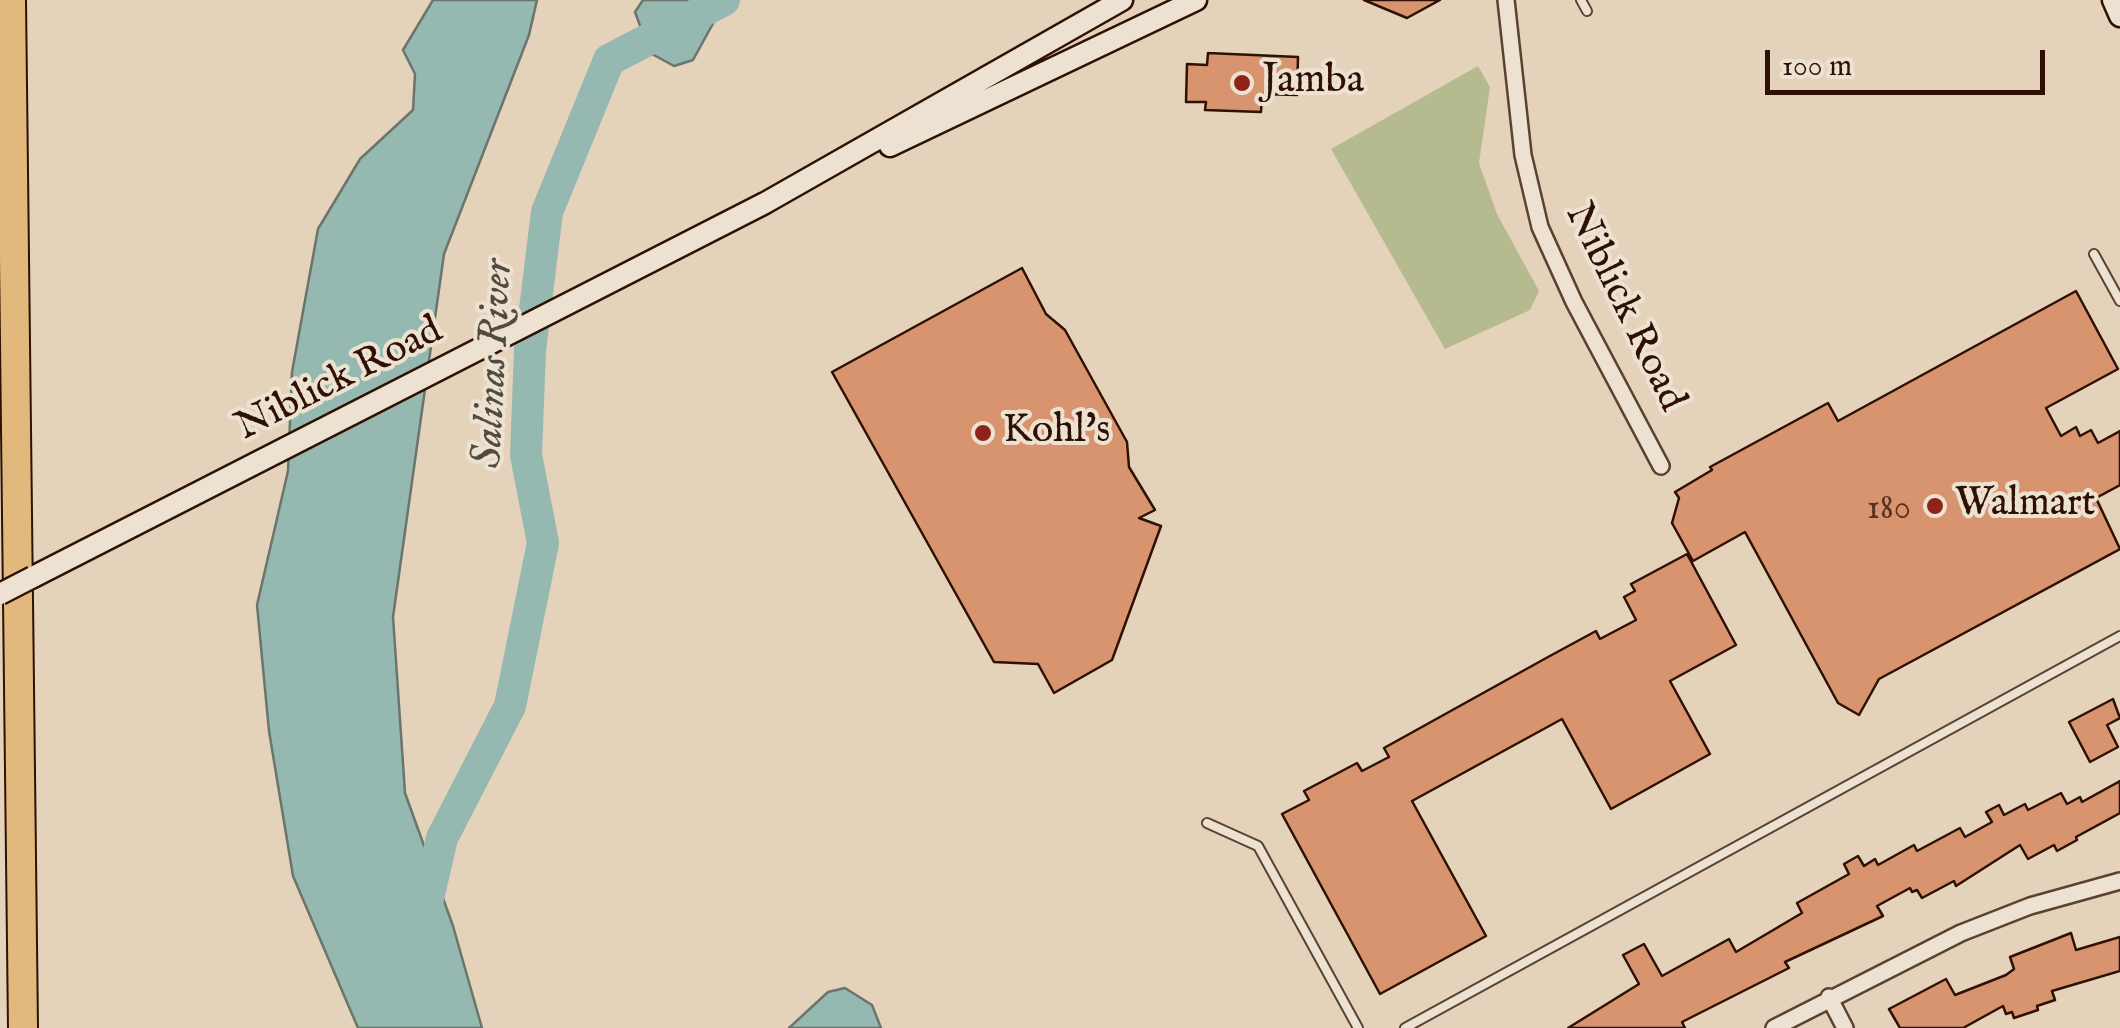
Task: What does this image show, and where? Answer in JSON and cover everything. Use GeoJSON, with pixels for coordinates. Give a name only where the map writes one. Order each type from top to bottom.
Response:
{"type":"FeatureCollection","features":[{"type":"Feature","properties":{"kind":"highway"},"geometry":{"type":"LineString","coordinates":[[11,0],[23,1028]]}},
{"type":"Feature","properties":{"kind":"main road","name":"Niblick Road"},"geometry":{"type":"LineString","coordinates":[[765,203],[1122,0]]}},
{"type":"Feature","properties":{"kind":"main road","name":"Niblick Road"},"geometry":{"type":"LineString","coordinates":[[0,594],[765,203],[1196,0]]}},
{"type":"Feature","properties":{"kind":"main road"},"geometry":{"type":"LineString","coordinates":[[2113,0],[2120,16]]}},
{"type":"Feature","properties":{"kind":"street","name":"Niblick Road"},"geometry":{"type":"LineString","coordinates":[[1506,0],[1523,155],[1540,228],[1661,466]]}},
{"type":"Feature","properties":{"kind":"street"},"geometry":{"type":"LineString","coordinates":[[1774,1028],[1961,933],[2030,906],[2120,881]]}},
{"type":"Feature","properties":{"kind":"street"},"geometry":{"type":"LineString","coordinates":[[1829,998],[1845,1028]]}},
{"type":"Feature","properties":{"kind":"lane"},"geometry":{"type":"LineString","coordinates":[[1580,0],[1587,11]]}},
{"type":"Feature","properties":{"kind":"lane"},"geometry":{"type":"LineString","coordinates":[[2094,254],[2120,301]]}},
{"type":"Feature","properties":{"kind":"lane"},"geometry":{"type":"LineString","coordinates":[[1404,1028],[2120,636]]}},
{"type":"Feature","properties":{"kind":"lane"},"geometry":{"type":"LineString","coordinates":[[1207,823],[1258,846],[1358,1028]]}},
{"type":"Feature","properties":{"kind":"green space"},"geometry":{"type":"Polygon","coordinates":[[[1478,66],[1490,87],[1479,163],[1497,214],[1539,291],[1530,310],[1445,349],[1331,149],[1478,66]]]}},
{"type":"Feature","properties":{"kind":"water"},"geometry":{"type":"Polygon","coordinates":[[[433,0],[537,0],[529,35],[444,254],[393,617],[405,793],[453,926],[482,1028],[358,1028],[293,876],[269,731],[257,605],[288,471],[292,372],[318,229],[360,159],[413,110],[415,74],[403,50],[433,0]]]}},
{"type":"Feature","properties":{"kind":"water"},"geometry":{"type":"Polygon","coordinates":[[[643,0],[726,0],[693,60],[674,66],[650,53],[635,12],[643,0]]]}},
{"type":"Feature","properties":{"kind":"water"},"geometry":{"type":"Polygon","coordinates":[[[845,988],[872,1005],[881,1028],[789,1028],[828,992],[845,988]]]}},
{"type":"Feature","properties":{"kind":"building"},"geometry":{"type":"Polygon","coordinates":[[[1364,0],[1440,0],[1407,18],[1364,0]]]}},
{"type":"Feature","properties":{"kind":"building"},"geometry":{"type":"Polygon","coordinates":[[[1208,53],[1298,57],[1297,95],[1262,94],[1261,112],[1205,110],[1206,102],[1186,102],[1187,64],[1207,65],[1208,53]]]}},
{"type":"Feature","properties":{"kind":"building"},"geometry":{"type":"Polygon","coordinates":[[[1022,268],[1046,314],[1065,330],[1127,442],[1129,467],[1155,510],[1139,518],[1161,526],[1112,660],[1054,693],[1038,664],[994,662],[832,372],[1022,268]]]}},
{"type":"Feature","properties":{"kind":"building"},"geometry":{"type":"Polygon","coordinates":[[[2076,291],[2118,369],[2046,408],[2061,436],[2076,427],[2080,436],[2091,430],[2098,443],[2120,431],[2120,485],[2096,498],[2120,549],[1879,679],[1859,715],[1838,703],[1745,532],[1693,561],[1672,523],[1679,498],[1675,492],[1712,470],[1710,467],[1828,403],[1838,421],[2076,291]]]}},
{"type":"Feature","properties":{"kind":"building"},"geometry":{"type":"Polygon","coordinates":[[[1687,554],[1736,645],[1670,681],[1710,754],[1611,809],[1562,719],[1412,801],[1486,936],[1380,994],[1282,814],[1309,800],[1304,791],[1357,763],[1362,771],[1389,757],[1384,748],[1548,657],[1596,631],[1600,639],[1636,620],[1624,597],[1635,591],[1631,584],[1687,554]]]}},
{"type":"Feature","properties":{"kind":"building"},"geometry":{"type":"Polygon","coordinates":[[[2113,699],[2120,718],[2107,725],[2118,747],[2090,762],[2069,722],[2113,699]]]}},
{"type":"Feature","properties":{"kind":"building"},"geometry":{"type":"Polygon","coordinates":[[[2120,781],[2120,813],[2076,837],[2077,840],[2057,851],[2054,845],[2028,859],[2020,845],[1956,886],[1954,881],[1922,898],[1910,888],[1877,906],[1883,916],[1785,962],[1789,968],[1682,1022],[1685,1028],[1568,1028],[1639,984],[1623,955],[1644,944],[1662,976],[1729,939],[1736,952],[1802,913],[1797,903],[1849,874],[1844,864],[1858,856],[1864,866],[1875,859],[1878,865],[1914,845],[1917,851],[1960,828],[1965,837],[1992,822],[1986,812],[1999,805],[2004,815],[2025,804],[2028,810],[2061,793],[2067,804],[2080,797],[2082,802],[2120,781]]]}},
{"type":"Feature","properties":{"kind":"building"},"geometry":{"type":"Polygon","coordinates":[[[2071,933],[2076,950],[2120,937],[2120,971],[2052,991],[2055,1000],[2037,1006],[2038,1010],[2014,1018],[2012,1012],[2006,1014],[2003,1006],[1963,1028],[1900,1028],[1889,1009],[1946,979],[1955,995],[2006,975],[2014,969],[2010,957],[2071,933]]]}},
{"type":"Feature","properties":{"kind":"waterway","name":"Salinas River"},"geometry":{"type":"LineString","coordinates":[[424,916],[442,838],[510,706],[543,543],[526,455],[530,350],[547,212],[609,60],[724,0]]}},
{"type":"Feature","properties":{"kind":"place","name":"Jamba"},"geometry":{"type":"Point","coordinates":[1242,83]}},
{"type":"Feature","properties":{"kind":"place","name":"Kohl's"},"geometry":{"type":"Point","coordinates":[983,433]}},
{"type":"Feature","properties":{"kind":"place","name":"Walmart"},"geometry":{"type":"Point","coordinates":[1935,506]}}]}
